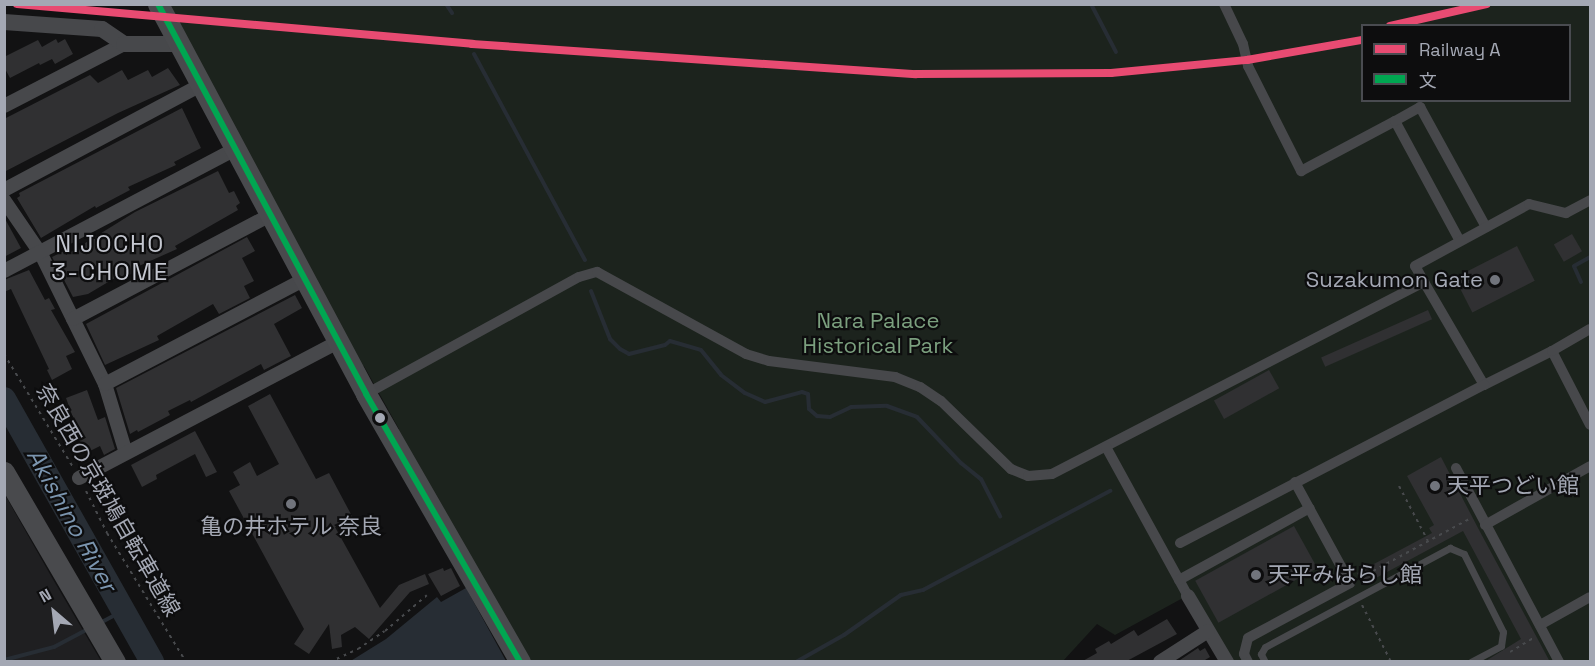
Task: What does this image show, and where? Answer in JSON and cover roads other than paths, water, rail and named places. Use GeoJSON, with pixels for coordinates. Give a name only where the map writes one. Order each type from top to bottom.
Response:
{"type":"FeatureCollection","features":[{"type":"Feature","properties":{"kind":"main road"},"geometry":{"type":"LineString","coordinates":[[158,4],[366,394],[520,662]]}},
{"type":"Feature","properties":{"kind":"main road"},"geometry":{"type":"LineString","coordinates":[[4,472],[115,662]]}},
{"type":"Feature","properties":{"kind":"street"},"geometry":{"type":"LineString","coordinates":[[1224,4],[1243,44],[1248,66],[1301,171],[1420,107],[1486,227]]}},
{"type":"Feature","properties":{"kind":"street"},"geometry":{"type":"LineString","coordinates":[[4,22],[102,29],[124,44]]}},
{"type":"Feature","properties":{"kind":"street"},"geometry":{"type":"LineString","coordinates":[[4,106],[124,44],[179,44]]}},
{"type":"Feature","properties":{"kind":"street"},"geometry":{"type":"LineString","coordinates":[[4,190],[201,86]]}},
{"type":"Feature","properties":{"kind":"street"},"geometry":{"type":"LineString","coordinates":[[1395,121],[1460,241]]}},
{"type":"Feature","properties":{"kind":"street"},"geometry":{"type":"LineString","coordinates":[[4,271],[41,254],[235,149]]}},
{"type":"Feature","properties":{"kind":"street"},"geometry":{"type":"LineString","coordinates":[[4,200],[41,254],[105,384],[126,453]]}},
{"type":"Feature","properties":{"kind":"street"},"geometry":{"type":"LineString","coordinates":[[1484,385],[1415,266],[1529,204],[1566,213],[1590,200]]}},
{"type":"Feature","properties":{"kind":"street"},"geometry":{"type":"LineString","coordinates":[[73,319],[270,215]]}},
{"type":"Feature","properties":{"kind":"street"},"geometry":{"type":"LineString","coordinates":[[366,394],[579,277],[597,272],[746,354],[769,362],[895,377],[920,387],[941,400],[1011,469],[1028,476],[1052,474],[1424,282]]}},
{"type":"Feature","properties":{"kind":"street"},"geometry":{"type":"LineString","coordinates":[[105,384],[305,279]]}},
{"type":"Feature","properties":{"kind":"street"},"geometry":{"type":"LineString","coordinates":[[1180,543],[1552,351],[1590,329]]}},
{"type":"Feature","properties":{"kind":"street"},"geometry":{"type":"LineString","coordinates":[[79,477],[338,342]]}},
{"type":"Feature","properties":{"kind":"street"},"geometry":{"type":"LineString","coordinates":[[1552,351],[1590,425]]}},
{"type":"Feature","properties":{"kind":"street"},"geometry":{"type":"LineString","coordinates":[[1106,447],[1226,661]]}},
{"type":"Feature","properties":{"kind":"street"},"geometry":{"type":"LineString","coordinates":[[1485,525],[1590,466]]}},
{"type":"Feature","properties":{"kind":"street"},"geometry":{"type":"LineString","coordinates":[[1456,468],[1559,662]]}},
{"type":"Feature","properties":{"kind":"street"},"geometry":{"type":"LineString","coordinates":[[1248,662],[1244,654],[1248,638],[1350,583],[1295,482]]}},
{"type":"Feature","properties":{"kind":"street"},"geometry":{"type":"LineString","coordinates":[[1179,580],[1310,508]]}},
{"type":"Feature","properties":{"kind":"street"},"geometry":{"type":"LineString","coordinates":[[1540,624],[1590,597]]}},
{"type":"Feature","properties":{"kind":"street"},"geometry":{"type":"LineString","coordinates":[[1160,662],[1208,631]]}},
{"type":"Feature","properties":{"kind":"lane"},"geometry":{"type":"LineString","coordinates":[[1265,662],[1261,654],[1265,647],[1449,548],[1464,554],[1503,632],[1500,646],[1471,662]]}},
{"type":"Feature","properties":{"kind":"waterway"},"geometry":{"type":"LineString","coordinates":[[446,4],[452,13]]}},
{"type":"Feature","properties":{"kind":"waterway"},"geometry":{"type":"LineString","coordinates":[[1091,4],[1116,52]]}},
{"type":"Feature","properties":{"kind":"waterway"},"geometry":{"type":"LineString","coordinates":[[474,54],[585,260]]}},
{"type":"Feature","properties":{"kind":"waterway"},"geometry":{"type":"LineString","coordinates":[[1581,282],[1574,266],[1590,257]]}},
{"type":"Feature","properties":{"kind":"waterway"},"geometry":{"type":"LineString","coordinates":[[591,291],[610,339],[629,354],[665,345],[670,341],[701,350],[721,375],[745,393],[765,402],[802,392],[808,394],[809,409],[817,416],[830,417],[851,407],[887,406],[917,417],[961,463],[981,479],[1000,516]]}},
{"type":"Feature","properties":{"kind":"waterway","name":"Akishino River"},"geometry":{"type":"LineString","coordinates":[[4,399],[152,662]]}},
{"type":"Feature","properties":{"kind":"waterway"},"geometry":{"type":"LineString","coordinates":[[796,662],[844,635],[901,595],[923,590],[1110,491]]}},
{"type":"Feature","properties":{"kind":"waterway"},"geometry":{"type":"LineString","coordinates":[[100,623],[123,611]]}},
{"type":"Feature","properties":{"kind":"waterway"},"geometry":{"type":"LineString","coordinates":[[4,660],[54,647],[88,629]]}},
{"type":"Feature","properties":{"kind":"rail line","name":"A"},"geometry":{"type":"LineString","coordinates":[[17,4],[472,44],[916,74],[1111,73],[1247,60],[1361,40]]}},
{"type":"Feature","properties":{"kind":"rail line","name":"A"},"geometry":{"type":"LineString","coordinates":[[1399,24],[1487,4]]}},
{"type":"Feature","properties":{"kind":"place","name":"Suzakumon Gate"},"geometry":{"type":"Point","coordinates":[1495,280]}},
{"type":"Feature","properties":{"kind":"place","name":"天平つどい館"},"geometry":{"type":"Point","coordinates":[1435,486]}},
{"type":"Feature","properties":{"kind":"place","name":"亀の井ホテル 奈良"},"geometry":{"type":"Point","coordinates":[291,504]}},
{"type":"Feature","properties":{"kind":"place","name":"天平みはらし館"},"geometry":{"type":"Point","coordinates":[1256,575]}},
{"type":"Feature","properties":{"kind":"district","name":"NIJOCHO 3-CHOME"},"geometry":{"type":"Point","coordinates":[110,258]}},
{"type":"Feature","properties":{"kind":"park label","name":"Nara Palace Historical Park"},"geometry":{"type":"Point","coordinates":[878,332]}}]}
